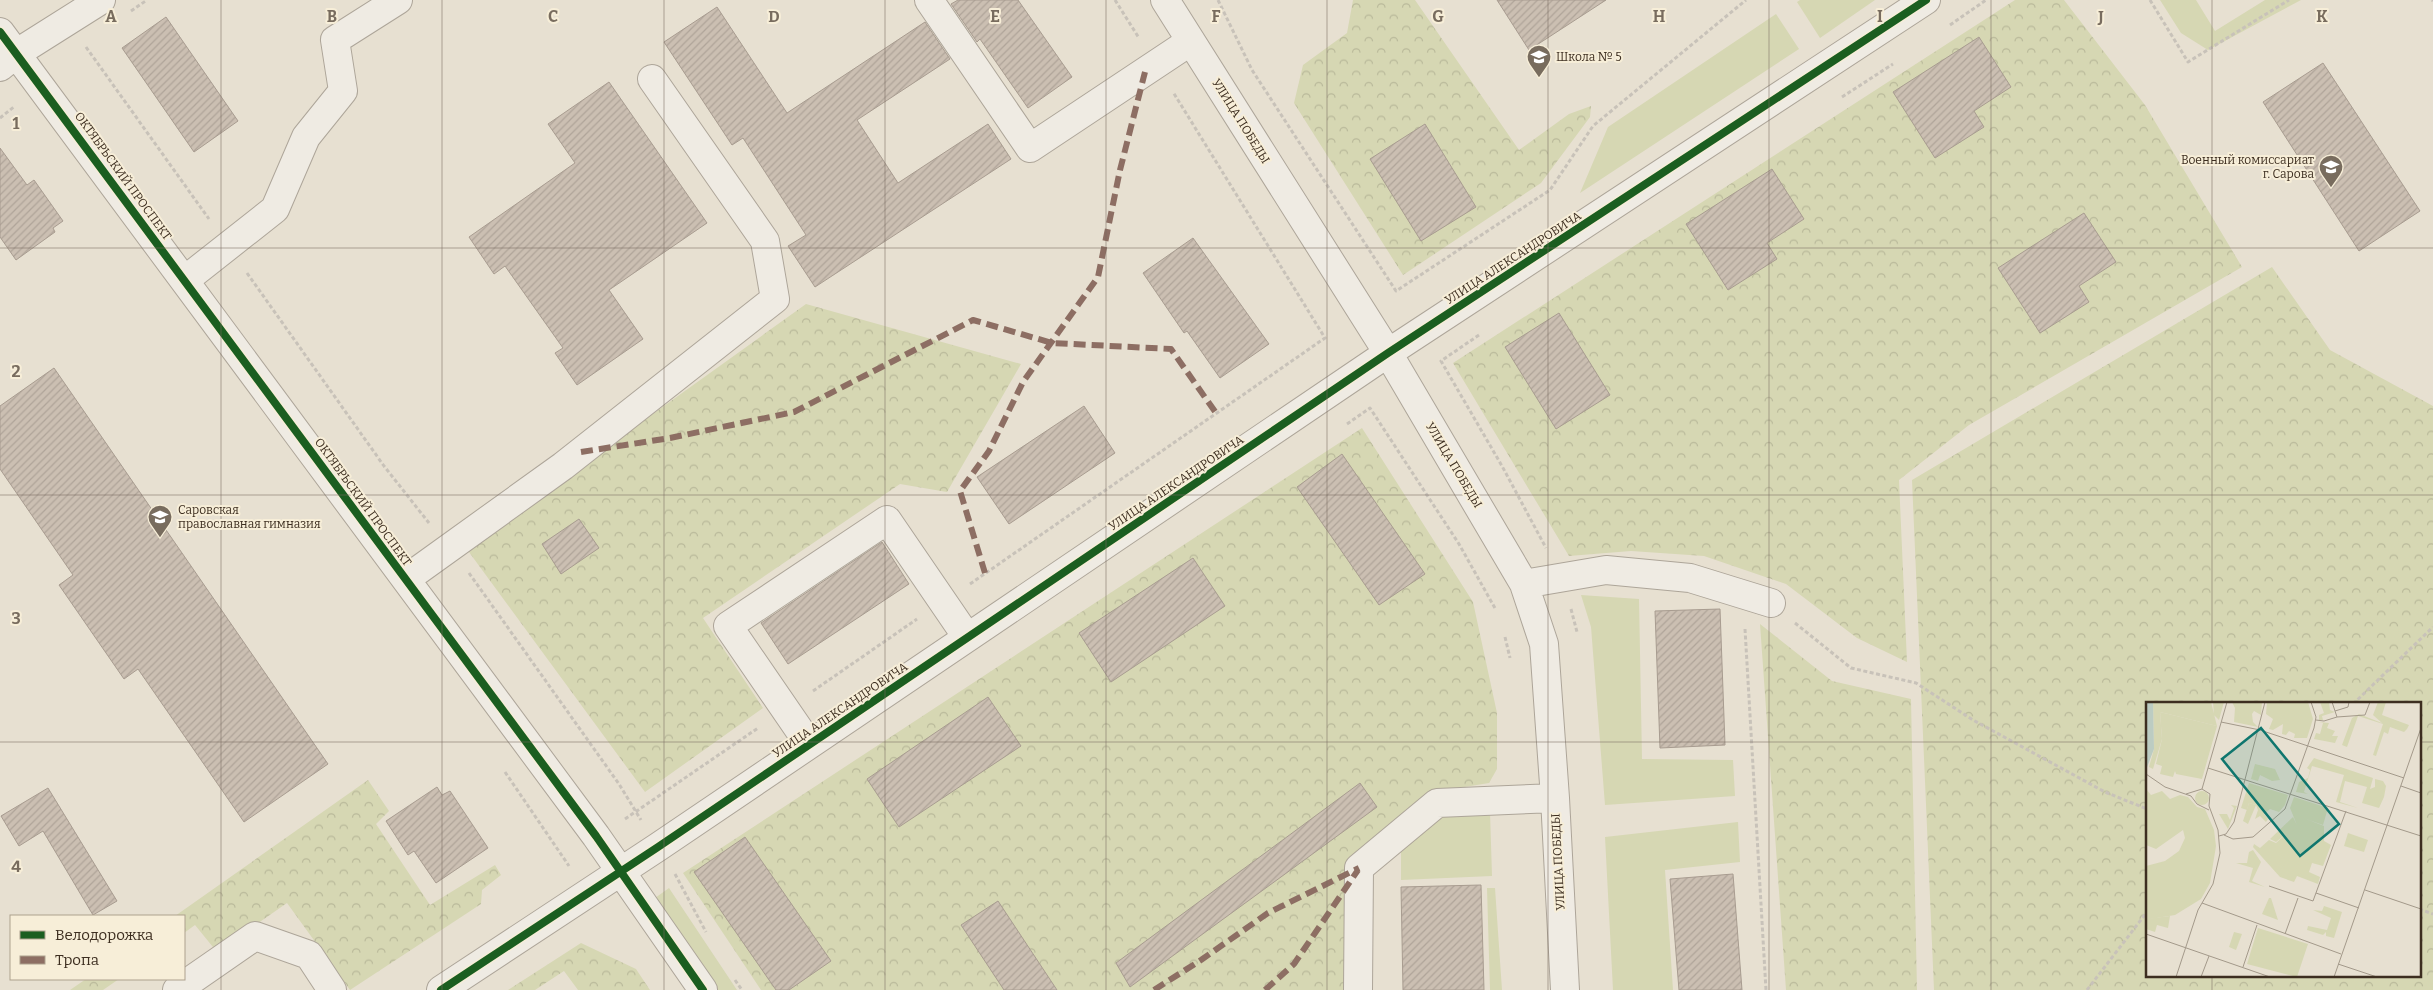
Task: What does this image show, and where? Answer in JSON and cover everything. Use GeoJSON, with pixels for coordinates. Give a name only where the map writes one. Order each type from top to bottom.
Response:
{"type":"FeatureCollection","features":[{"type":"Feature","properties":{"kind":"street"},"geometry":{"type":"LineString","coordinates":[[9,60],[101,0]]}},
{"type":"Feature","properties":{"kind":"street"},"geometry":{"type":"LineString","coordinates":[[185,280],[275,209],[306,137],[343,91],[335,40],[398,0]]}},
{"type":"Feature","properties":{"kind":"street"},"geometry":{"type":"LineString","coordinates":[[929,0],[1030,148],[1191,42]]}},
{"type":"Feature","properties":{"kind":"street","name":"УЛИЦА ПОБЕДЫ"},"geometry":{"type":"LineString","coordinates":[[1165,0],[1388,353],[1524,584],[1544,644],[1555,798],[1565,990]]}},
{"type":"Feature","properties":{"kind":"street","name":"УЛИЦА АЛЕКСАНДРОВИЧА"},"geometry":{"type":"LineString","coordinates":[[441,990],[622,871],[1388,353],[1926,0]]}},
{"type":"Feature","properties":{"kind":"street","name":"ОКТЯБРЬСКИЙ ПРОСПЕКТ"},"geometry":{"type":"LineString","coordinates":[[0,32],[9,60],[185,280],[622,871],[703,990]]}},
{"type":"Feature","properties":{"kind":"street"},"geometry":{"type":"LineString","coordinates":[[406,580],[581,452],[775,299],[765,241],[652,79]]}},
{"type":"Feature","properties":{"kind":"street"},"geometry":{"type":"LineString","coordinates":[[809,744],[728,626],[887,520],[968,637]]}},
{"type":"Feature","properties":{"kind":"street"},"geometry":{"type":"LineString","coordinates":[[1524,584],[1606,570],[1690,578],[1771,603]]}},
{"type":"Feature","properties":{"kind":"street"},"geometry":{"type":"LineString","coordinates":[[1358,990],[1359,868],[1437,803],[1555,798]]}},
{"type":"Feature","properties":{"kind":"street"},"geometry":{"type":"LineString","coordinates":[[177,990],[255,936],[309,955],[332,990]]}},
{"type":"Feature","properties":{"kind":"path"},"geometry":{"type":"LineString","coordinates":[[1115,0],[1325,338]]}},
{"type":"Feature","properties":{"kind":"path"},"geometry":{"type":"LineString","coordinates":[[1218,0],[1252,70],[1396,291],[1550,190],[1593,126],[1746,0]]}},
{"type":"Feature","properties":{"kind":"path"},"geometry":{"type":"LineString","coordinates":[[2150,0],[2188,62],[2289,0]]}},
{"type":"Feature","properties":{"kind":"path"},"geometry":{"type":"LineString","coordinates":[[84,44],[384,466],[487,595],[636,812]]}},
{"type":"Feature","properties":{"kind":"path"},"geometry":{"type":"LineString","coordinates":[[0,118],[19,102]]}},
{"type":"Feature","properties":{"kind":"path"},"geometry":{"type":"LineString","coordinates":[[1370,408],[1459,544],[1499,615]]}},
{"type":"Feature","properties":{"kind":"path"},"geometry":{"type":"LineString","coordinates":[[1744,595],[1766,990]]}},
{"type":"Feature","properties":{"kind":"path"},"geometry":{"type":"LineString","coordinates":[[1771,603],[1851,668],[1916,682],[1972,720],[2105,792],[2146,809]]}},
{"type":"Feature","properties":{"kind":"path"},"geometry":{"type":"LineString","coordinates":[[2355,702],[2433,627]]}},
{"type":"Feature","properties":{"kind":"path"},"geometry":{"type":"LineString","coordinates":[[1504,634],[1512,663]]}},
{"type":"Feature","properties":{"kind":"path"},"geometry":{"type":"LineString","coordinates":[[674,872],[710,941]]}},
{"type":"Feature","properties":{"kind":"path"},"geometry":{"type":"LineString","coordinates":[[2420,909],[2433,914]]}},
{"type":"Feature","properties":{"kind":"path"},"geometry":{"type":"LineString","coordinates":[[2087,990],[2146,913]]}},
{"type":"Feature","properties":{"kind":"path"},"geometry":{"type":"LineString","coordinates":[[731,974],[742,990]]}},
{"type":"Feature","properties":{"kind":"green space"},"geometry":{"type":"Polygon","coordinates":[[[1353,0],[1415,0],[1519,150],[1569,114],[1591,106],[1590,117],[1541,183],[1403,275],[1294,103],[1303,65],[1347,33],[1353,0]]]}},
{"type":"Feature","properties":{"kind":"green space"},"geometry":{"type":"Polygon","coordinates":[[[1800,0],[1875,0],[1820,38],[1797,2],[1800,0]]]}},
{"type":"Feature","properties":{"kind":"green space"},"geometry":{"type":"Polygon","coordinates":[[[2015,0],[2064,0],[2145,105],[2242,267],[1969,425],[1899,480],[1907,662],[1857,638],[1786,584],[1704,556],[1631,551],[1569,556],[1453,363],[2015,0]]]}},
{"type":"Feature","properties":{"kind":"green space"},"geometry":{"type":"Polygon","coordinates":[[[2160,0],[2196,0],[2215,31],[2265,0],[2301,0],[2208,50],[2181,33],[2160,0]]]}},
{"type":"Feature","properties":{"kind":"green space"},"geometry":{"type":"Polygon","coordinates":[[[1776,14],[1799,49],[1580,193],[1608,127],[1776,14]]]}},
{"type":"Feature","properties":{"kind":"green space"},"geometry":{"type":"Polygon","coordinates":[[[2272,267],[2330,350],[2433,406],[2433,990],[1934,990],[1912,480],[2272,267]]]}},
{"type":"Feature","properties":{"kind":"green space"},"geometry":{"type":"Polygon","coordinates":[[[806,304],[1021,364],[947,492],[900,484],[703,618],[763,708],[645,792],[466,548],[806,304]]]}},
{"type":"Feature","properties":{"kind":"green space"},"geometry":{"type":"Polygon","coordinates":[[[1362,428],[1473,602],[1497,713],[1497,769],[1489,783],[1434,792],[1349,864],[1348,990],[761,990],[683,873],[1362,428]]]}},
{"type":"Feature","properties":{"kind":"green space"},"geometry":{"type":"Polygon","coordinates":[[[1581,595],[1639,599],[1642,759],[1733,760],[1735,796],[1605,805],[1591,627],[1581,595]]]}},
{"type":"Feature","properties":{"kind":"green space"},"geometry":{"type":"Polygon","coordinates":[[[1760,624],[1832,681],[1911,699],[1917,990],[1786,990],[1760,624]]]}},
{"type":"Feature","properties":{"kind":"green space"},"geometry":{"type":"Polygon","coordinates":[[[368,780],[389,811],[376,824],[430,905],[495,865],[501,875],[482,890],[481,904],[350,990],[287,903],[217,952],[195,925],[185,932],[185,915],[176,915],[368,780]]]}},
{"type":"Feature","properties":{"kind":"green space"},"geometry":{"type":"Polygon","coordinates":[[[1490,812],[1492,876],[1401,880],[1401,852],[1439,815],[1490,812]]]}},
{"type":"Feature","properties":{"kind":"green space"},"geometry":{"type":"Polygon","coordinates":[[[1738,822],[1740,862],[1665,870],[1673,990],[1613,990],[1605,837],[1738,822]]]}},
{"type":"Feature","properties":{"kind":"green space"},"geometry":{"type":"Polygon","coordinates":[[[669,888],[737,990],[717,990],[655,898],[669,888]]]}},
{"type":"Feature","properties":{"kind":"green space"},"geometry":{"type":"Polygon","coordinates":[[[1487,888],[1495,888],[1502,990],[1490,990],[1487,888]]]}},
{"type":"Feature","properties":{"kind":"green space"},"geometry":{"type":"Polygon","coordinates":[[[581,943],[636,969],[650,990],[578,990],[564,971],[535,990],[508,990],[581,943]]]}},
{"type":"Feature","properties":{"kind":"green space"},"geometry":{"type":"Polygon","coordinates":[[[85,980],[118,980],[103,990],[70,990],[85,980]]]}},
{"type":"Feature","properties":{"kind":"building"},"geometry":{"type":"Polygon","coordinates":[[[958,0],[1018,0],[1072,77],[1028,108],[980,39],[977,42],[951,4],[958,0]]]}},
{"type":"Feature","properties":{"kind":"building"},"geometry":{"type":"Polygon","coordinates":[[[1497,0],[1606,0],[1529,50],[1497,0]]]}},
{"type":"Feature","properties":{"kind":"building"},"geometry":{"type":"Polygon","coordinates":[[[717,7],[787,113],[925,22],[950,59],[857,120],[898,183],[988,124],[1011,159],[815,287],[788,246],[806,235],[743,138],[732,145],[664,42],[717,7]]]}},
{"type":"Feature","properties":{"kind":"building"},"geometry":{"type":"Polygon","coordinates":[[[166,17],[238,121],[194,152],[122,48],[166,17]]]}},
{"type":"Feature","properties":{"kind":"building"},"geometry":{"type":"Polygon","coordinates":[[[1979,37],[2011,87],[1974,111],[1984,127],[1935,158],[1893,92],[1979,37]]]}},
{"type":"Feature","properties":{"kind":"building"},"geometry":{"type":"Polygon","coordinates":[[[2323,63],[2420,211],[2359,251],[2263,102],[2323,63]]]}},
{"type":"Feature","properties":{"kind":"building"},"geometry":{"type":"Polygon","coordinates":[[[609,82],[707,223],[609,290],[643,339],[577,385],[555,353],[563,348],[505,266],[494,274],[469,237],[575,163],[548,124],[609,82]]]}},
{"type":"Feature","properties":{"kind":"building"},"geometry":{"type":"Polygon","coordinates":[[[1425,124],[1476,207],[1421,241],[1370,159],[1425,124]]]}},
{"type":"Feature","properties":{"kind":"building"},"geometry":{"type":"Polygon","coordinates":[[[0,148],[27,185],[34,180],[63,221],[53,228],[55,232],[16,260],[0,237],[0,148]]]}},
{"type":"Feature","properties":{"kind":"building"},"geometry":{"type":"Polygon","coordinates":[[[1772,169],[1804,219],[1767,243],[1777,259],[1728,290],[1686,224],[1772,169]]]}},
{"type":"Feature","properties":{"kind":"building"},"geometry":{"type":"Polygon","coordinates":[[[2084,213],[2116,262],[2079,286],[2089,302],[2040,333],[1998,268],[2084,213]]]}},
{"type":"Feature","properties":{"kind":"building"},"geometry":{"type":"Polygon","coordinates":[[[1193,238],[1269,344],[1220,378],[1187,331],[1184,333],[1143,273],[1193,238]]]}},
{"type":"Feature","properties":{"kind":"building"},"geometry":{"type":"Polygon","coordinates":[[[1559,313],[1610,395],[1556,429],[1505,347],[1559,313]]]}},
{"type":"Feature","properties":{"kind":"building"},"geometry":{"type":"Polygon","coordinates":[[[54,368],[328,764],[244,822],[138,669],[124,679],[59,585],[73,575],[0,469],[0,406],[54,368]]]}},
{"type":"Feature","properties":{"kind":"building"},"geometry":{"type":"Polygon","coordinates":[[[1084,406],[1115,453],[1009,524],[977,477],[1084,406]]]}},
{"type":"Feature","properties":{"kind":"building"},"geometry":{"type":"Polygon","coordinates":[[[1342,454],[1425,574],[1379,605],[1297,487],[1342,454]]]}},
{"type":"Feature","properties":{"kind":"building"},"geometry":{"type":"Polygon","coordinates":[[[579,519],[599,548],[561,574],[542,544],[579,519]]]}},
{"type":"Feature","properties":{"kind":"building"},"geometry":{"type":"Polygon","coordinates":[[[882,542],[909,584],[788,664],[761,623],[882,542]]]}},
{"type":"Feature","properties":{"kind":"building"},"geometry":{"type":"Polygon","coordinates":[[[1193,558],[1225,606],[1111,682],[1079,633],[1193,558]]]}},
{"type":"Feature","properties":{"kind":"building"},"geometry":{"type":"Polygon","coordinates":[[[1720,609],[1725,745],[1660,748],[1655,611],[1720,609]]]}},
{"type":"Feature","properties":{"kind":"building"},"geometry":{"type":"Polygon","coordinates":[[[988,697],[1021,746],[899,827],[867,779],[988,697]]]}},
{"type":"Feature","properties":{"kind":"building"},"geometry":{"type":"Polygon","coordinates":[[[1360,783],[1377,807],[1130,987],[1116,963],[1360,783]]]}},
{"type":"Feature","properties":{"kind":"building"},"geometry":{"type":"Polygon","coordinates":[[[437,787],[442,795],[450,791],[488,848],[436,883],[414,851],[408,855],[386,821],[437,787]]]}},
{"type":"Feature","properties":{"kind":"building"},"geometry":{"type":"Polygon","coordinates":[[[48,788],[117,901],[93,915],[43,831],[19,846],[1,816],[48,788]]]}},
{"type":"Feature","properties":{"kind":"building"},"geometry":{"type":"Polygon","coordinates":[[[745,837],[831,961],[789,990],[776,990],[694,872],[745,837]]]}},
{"type":"Feature","properties":{"kind":"building"},"geometry":{"type":"Polygon","coordinates":[[[1733,874],[1742,990],[1679,990],[1670,879],[1733,874]]]}},
{"type":"Feature","properties":{"kind":"building"},"geometry":{"type":"Polygon","coordinates":[[[1481,885],[1484,990],[1403,990],[1401,887],[1481,885]]]}},
{"type":"Feature","properties":{"kind":"building"},"geometry":{"type":"Polygon","coordinates":[[[998,901],[1057,990],[1004,990],[961,925],[998,901]]]}},
{"type":"Feature","properties":{"kind":"marked path"},"geometry":{"type":"LineString","coordinates":[[985,573],[960,491],[989,451],[1023,382],[1098,277],[1120,170],[1145,72]]}},
{"type":"Feature","properties":{"kind":"marked path"},"geometry":{"type":"LineString","coordinates":[[581,452],[670,438],[794,412],[973,320],[1052,343],[1171,349],[1216,413]]}},
{"type":"Feature","properties":{"kind":"marked path"},"geometry":{"type":"LineString","coordinates":[[1154,990],[1268,913],[1359,868]]}},
{"type":"Feature","properties":{"kind":"marked path"},"geometry":{"type":"LineString","coordinates":[[1265,990],[1294,964],[1358,870]]}},
{"type":"Feature","properties":{"kind":"cycle path"},"geometry":{"type":"LineString","coordinates":[[441,990],[658,847],[1388,353],[1926,0]]}},
{"type":"Feature","properties":{"kind":"cycle path"},"geometry":{"type":"LineString","coordinates":[[0,32],[596,836],[703,990]]}},
{"type":"Feature","properties":{"kind":"place","name":"Школа № 5"},"geometry":{"type":"Point","coordinates":[1539,78]}},
{"type":"Feature","properties":{"kind":"place","name":"Военный комиссариат г. Сарова"},"geometry":{"type":"Point","coordinates":[2331,188]}},
{"type":"Feature","properties":{"kind":"place","name":"Саровская православная гимназия"},"geometry":{"type":"Point","coordinates":[160,538]}}]}
